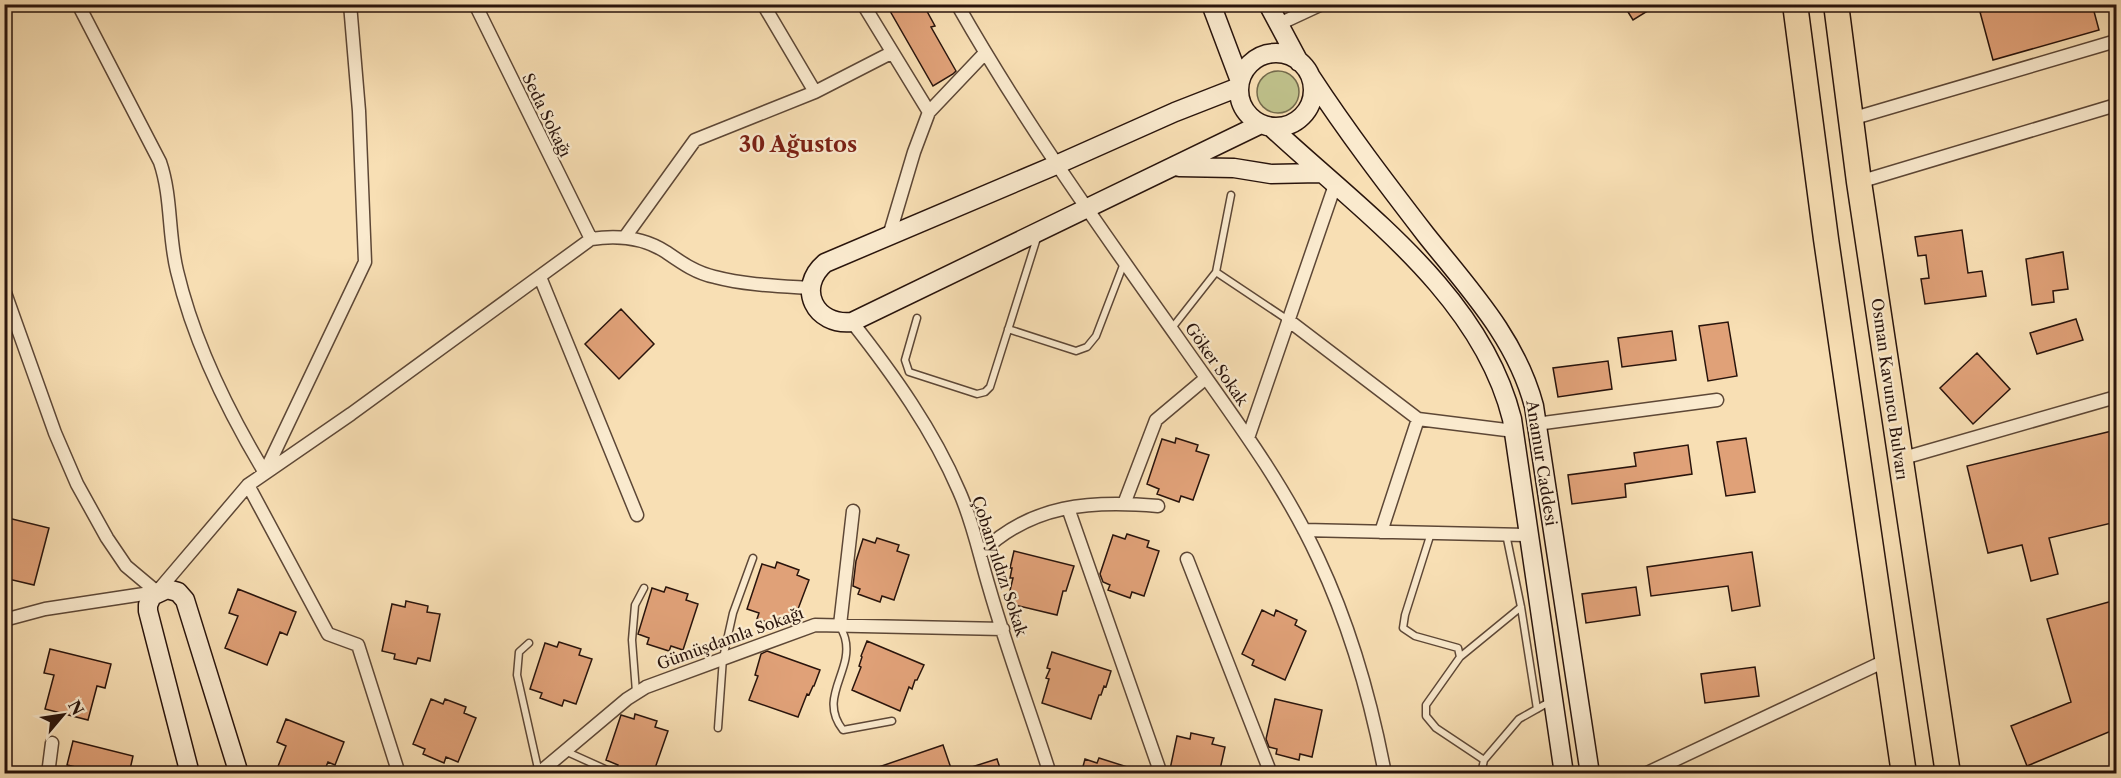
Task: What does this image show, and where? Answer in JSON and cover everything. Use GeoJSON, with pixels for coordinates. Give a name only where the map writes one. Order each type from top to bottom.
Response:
{"type":"FeatureCollection","features":[{"type":"Feature","properties":{"kind":"highway"},"geometry":{"type":"LineString","coordinates":[[1795,4],[1826,239],[1904,774]]}},
{"type":"Feature","properties":{"kind":"highway","name":"Osman Kavuncu Bulvarı"},"geometry":{"type":"LineString","coordinates":[[1836,4],[1859,182],[1948,774]]}},
{"type":"Feature","properties":{"kind":"street"},"geometry":{"type":"LineString","coordinates":[[78,4],[160,162],[166,185],[174,260],[195,329],[226,403],[265,473]]}},
{"type":"Feature","properties":{"kind":"street"},"geometry":{"type":"LineString","coordinates":[[265,473],[365,262],[350,4]]}},
{"type":"Feature","properties":{"kind":"street","name":"Seda Sokağı"},"geometry":{"type":"LineString","coordinates":[[476,4],[591,239]]}},
{"type":"Feature","properties":{"kind":"street"},"geometry":{"type":"LineString","coordinates":[[763,4],[815,92]]}},
{"type":"Feature","properties":{"kind":"street"},"geometry":{"type":"LineString","coordinates":[[863,4],[929,112]]}},
{"type":"Feature","properties":{"kind":"street","name":"Göker Sokak"},"geometry":{"type":"LineString","coordinates":[[957,4],[985,53],[1056,165],[1278,483],[1304,530],[1335,597],[1350,638],[1386,774]]}},
{"type":"Feature","properties":{"kind":"street"},"geometry":{"type":"LineString","coordinates":[[1211,4],[1240,84],[1242,105],[1253,119],[1266,125]]}},
{"type":"Feature","properties":{"kind":"street"},"geometry":{"type":"LineString","coordinates":[[1268,4],[1299,62],[1311,77],[1312,96],[1305,114],[1289,125],[1266,125],[1171,167],[852,322],[837,322],[823,315],[814,303],[811,288],[815,274],[825,263],[1240,84],[1249,65],[1265,55],[1283,54],[1299,62]]}},
{"type":"Feature","properties":{"kind":"street"},"geometry":{"type":"LineString","coordinates":[[1280,24],[1322,4]]}},
{"type":"Feature","properties":{"kind":"street"},"geometry":{"type":"LineString","coordinates":[[1851,118],[2116,41]]}},
{"type":"Feature","properties":{"kind":"street"},"geometry":{"type":"LineString","coordinates":[[625,237],[695,140],[815,92],[891,53]]}},
{"type":"Feature","properties":{"kind":"street"},"geometry":{"type":"LineString","coordinates":[[890,236],[914,152],[929,112],[985,53]]}},
{"type":"Feature","properties":{"kind":"street","name":"Anamur Caddesi"},"geometry":{"type":"LineString","coordinates":[[1311,77],[1349,135],[1490,315],[1516,357],[1523,373],[1532,398],[1590,774]]}},
{"type":"Feature","properties":{"kind":"street"},"geometry":{"type":"LineString","coordinates":[[1859,182],[2116,105]]}},
{"type":"Feature","properties":{"kind":"street","name":"Anamur Caddesi"},"geometry":{"type":"LineString","coordinates":[[1266,125],[1335,185],[1422,268],[1470,326],[1499,377],[1507,398],[1514,431],[1529,535],[1545,705],[1563,774]]}},
{"type":"Feature","properties":{"kind":"street"},"geometry":{"type":"LineString","coordinates":[[1171,167],[1213,166],[1271,174],[1320,173]]}},
{"type":"Feature","properties":{"kind":"street"},"geometry":{"type":"LineString","coordinates":[[1248,438],[1335,185]]}},
{"type":"Feature","properties":{"kind":"street"},"geometry":{"type":"LineString","coordinates":[[190,774],[148,611],[150,600],[248,485],[351,414],[591,239],[625,237],[655,246],[688,267],[716,278],[811,288]]}},
{"type":"Feature","properties":{"kind":"street"},"geometry":{"type":"LineString","coordinates":[[540,277],[637,514]]}},
{"type":"Feature","properties":{"kind":"street"},"geometry":{"type":"LineString","coordinates":[[4,290],[65,459],[89,509],[126,566],[157,592]]}},
{"type":"Feature","properties":{"kind":"street"},"geometry":{"type":"LineString","coordinates":[[1288,320],[1418,419],[1514,431]]}},
{"type":"Feature","properties":{"kind":"street","name":"Çobanyıldızı Sokak"},"geometry":{"type":"LineString","coordinates":[[852,322],[898,383],[934,443],[959,491],[1050,774]]}},
{"type":"Feature","properties":{"kind":"street"},"geometry":{"type":"LineString","coordinates":[[4,331],[19,330]]}},
{"type":"Feature","properties":{"kind":"street"},"geometry":{"type":"LineString","coordinates":[[1124,504],[1156,420],[1206,378]]}},
{"type":"Feature","properties":{"kind":"street"},"geometry":{"type":"LineString","coordinates":[[1900,459],[2116,397]]}},
{"type":"Feature","properties":{"kind":"street"},"geometry":{"type":"LineString","coordinates":[[1536,424],[1717,400]]}},
{"type":"Feature","properties":{"kind":"street"},"geometry":{"type":"LineString","coordinates":[[1381,532],[1418,419]]}},
{"type":"Feature","properties":{"kind":"street"},"geometry":{"type":"LineString","coordinates":[[248,485],[328,634],[358,645],[399,774]]}},
{"type":"Feature","properties":{"kind":"street"},"geometry":{"type":"LineString","coordinates":[[981,554],[994,541],[1024,521],[1052,511],[1124,504],[1158,506]]}},
{"type":"Feature","properties":{"kind":"street"},"geometry":{"type":"LineString","coordinates":[[1068,508],[1161,774]]}},
{"type":"Feature","properties":{"kind":"street"},"geometry":{"type":"LineString","coordinates":[[840,625],[853,511]]}},
{"type":"Feature","properties":{"kind":"street"},"geometry":{"type":"LineString","coordinates":[[1304,530],[1529,535]]}},
{"type":"Feature","properties":{"kind":"street"},"geometry":{"type":"LineString","coordinates":[[1187,559],[1271,774]]}},
{"type":"Feature","properties":{"kind":"street"},"geometry":{"type":"LineString","coordinates":[[4,620],[45,609],[167,589],[178,592],[184,600],[238,774]]}},
{"type":"Feature","properties":{"kind":"street","name":"Gümüşdamla Sokağı"},"geometry":{"type":"LineString","coordinates":[[538,773],[636,692],[657,682],[815,625],[1003,629]]}},
{"type":"Feature","properties":{"kind":"street"},"geometry":{"type":"LineString","coordinates":[[1646,774],[1887,660]]}},
{"type":"Feature","properties":{"kind":"street"},"geometry":{"type":"LineString","coordinates":[[48,774],[52,743]]}},
{"type":"Feature","properties":{"kind":"lane"},"geometry":{"type":"LineString","coordinates":[[1171,329],[1216,272],[1231,195]]}},
{"type":"Feature","properties":{"kind":"lane"},"geometry":{"type":"LineString","coordinates":[[917,318],[905,360],[909,372],[977,394],[985,392],[990,387],[1040,231]]}},
{"type":"Feature","properties":{"kind":"lane"},"geometry":{"type":"LineString","coordinates":[[1008,329],[1076,351],[1087,347],[1096,336],[1124,262]]}},
{"type":"Feature","properties":{"kind":"lane"},"geometry":{"type":"LineString","coordinates":[[1216,272],[1288,320]]}},
{"type":"Feature","properties":{"kind":"lane"},"geometry":{"type":"LineString","coordinates":[[1431,532],[1405,615],[1404,628],[1415,636],[1458,648],[1460,657]]}},
{"type":"Feature","properties":{"kind":"lane"},"geometry":{"type":"LineString","coordinates":[[1480,774],[1484,759],[1519,719],[1545,705],[1521,608],[1506,534]]}},
{"type":"Feature","properties":{"kind":"lane"},"geometry":{"type":"LineString","coordinates":[[718,728],[723,658],[733,613],[753,558]]}},
{"type":"Feature","properties":{"kind":"lane"},"geometry":{"type":"LineString","coordinates":[[636,692],[632,640],[635,605],[644,588]]}},
{"type":"Feature","properties":{"kind":"lane"},"geometry":{"type":"LineString","coordinates":[[1484,759],[1436,728],[1425,716],[1426,705],[1460,657],[1521,608]]}},
{"type":"Feature","properties":{"kind":"lane"},"geometry":{"type":"LineString","coordinates":[[840,625],[846,640],[845,657],[833,701],[835,720],[843,730],[892,721]]}},
{"type":"Feature","properties":{"kind":"lane"},"geometry":{"type":"LineString","coordinates":[[529,643],[519,652],[517,675],[538,773]]}},
{"type":"Feature","properties":{"kind":"lane"},"geometry":{"type":"LineString","coordinates":[[565,751],[616,774]]}},
{"type":"Feature","properties":{"kind":"green space"},"geometry":{"type":"Polygon","coordinates":[[[1278,71],[1293,77],[1299,92],[1293,107],[1278,113],[1263,107],[1257,92],[1263,77],[1278,71]]]}},
{"type":"Feature","properties":{"kind":"building"},"geometry":{"type":"Polygon","coordinates":[[[886,4],[923,4],[935,26],[931,27],[956,71],[953,74],[933,86],[886,4]]]}},
{"type":"Feature","properties":{"kind":"building"},"geometry":{"type":"Polygon","coordinates":[[[1623,4],[1659,4],[1633,20],[1623,4]]]}},
{"type":"Feature","properties":{"kind":"building"},"geometry":{"type":"Polygon","coordinates":[[[2007,4],[2092,4],[2099,30],[1993,60],[1980,12],[2007,4]]]}},
{"type":"Feature","properties":{"kind":"building"},"geometry":{"type":"Polygon","coordinates":[[[1962,230],[1968,273],[1982,271],[1986,296],[1925,304],[1921,279],[1929,278],[1926,255],[1918,256],[1915,237],[1962,230]]]}},
{"type":"Feature","properties":{"kind":"building"},"geometry":{"type":"Polygon","coordinates":[[[2063,252],[2068,289],[2053,291],[2054,302],[2032,305],[2026,259],[2063,252]]]}},
{"type":"Feature","properties":{"kind":"building"},"geometry":{"type":"Polygon","coordinates":[[[621,309],[654,344],[619,379],[585,344],[621,309]]]}},
{"type":"Feature","properties":{"kind":"building"},"geometry":{"type":"Polygon","coordinates":[[[2076,319],[2083,340],[2037,354],[2030,333],[2076,319]]]}},
{"type":"Feature","properties":{"kind":"building"},"geometry":{"type":"Polygon","coordinates":[[[1728,322],[1737,376],[1708,381],[1699,326],[1728,322]]]}},
{"type":"Feature","properties":{"kind":"building"},"geometry":{"type":"Polygon","coordinates":[[[1672,331],[1676,360],[1622,367],[1618,338],[1672,331]]]}},
{"type":"Feature","properties":{"kind":"building"},"geometry":{"type":"Polygon","coordinates":[[[1977,353],[2010,389],[1973,424],[1940,388],[1977,353]]]}},
{"type":"Feature","properties":{"kind":"building"},"geometry":{"type":"Polygon","coordinates":[[[1608,361],[1612,389],[1558,397],[1553,368],[1608,361]]]}},
{"type":"Feature","properties":{"kind":"building"},"geometry":{"type":"Polygon","coordinates":[[[2116,430],[2116,522],[2049,538],[2058,574],[2031,581],[2022,545],[1988,553],[1967,466],[2116,430]]]}},
{"type":"Feature","properties":{"kind":"building"},"geometry":{"type":"Polygon","coordinates":[[[1176,438],[1198,445],[1196,451],[1209,455],[1193,500],[1181,496],[1179,502],[1157,494],[1159,489],[1147,484],[1162,439],[1175,443],[1176,438]]]}},
{"type":"Feature","properties":{"kind":"building"},"geometry":{"type":"Polygon","coordinates":[[[1746,438],[1755,492],[1726,496],[1717,442],[1746,438]]]}},
{"type":"Feature","properties":{"kind":"building"},"geometry":{"type":"Polygon","coordinates":[[[1688,445],[1692,474],[1625,484],[1626,497],[1572,504],[1568,475],[1636,466],[1634,453],[1688,445]]]}},
{"type":"Feature","properties":{"kind":"building"},"geometry":{"type":"Polygon","coordinates":[[[4,517],[49,528],[34,585],[4,578],[4,517]]]}},
{"type":"Feature","properties":{"kind":"building"},"geometry":{"type":"Polygon","coordinates":[[[1127,534],[1149,541],[1147,547],[1159,551],[1144,596],[1132,592],[1130,598],[1108,590],[1110,585],[1103,582],[1100,574],[1113,535],[1125,539],[1127,534]]]}},
{"type":"Feature","properties":{"kind":"building"},"geometry":{"type":"Polygon","coordinates":[[[877,538],[899,545],[897,551],[909,555],[894,600],[882,596],[880,602],[858,594],[860,589],[853,586],[856,561],[863,539],[875,543],[877,538]]]}},
{"type":"Feature","properties":{"kind":"building"},"geometry":{"type":"Polygon","coordinates":[[[1014,551],[1074,566],[1066,591],[1063,591],[1057,615],[1007,603],[1013,578],[1010,578],[1012,568],[1010,568],[1014,551]]]}},
{"type":"Feature","properties":{"kind":"building"},"geometry":{"type":"Polygon","coordinates":[[[1752,552],[1760,606],[1732,611],[1728,586],[1651,596],[1647,567],[1752,552]]]}},
{"type":"Feature","properties":{"kind":"building"},"geometry":{"type":"Polygon","coordinates":[[[777,562],[799,570],[797,575],[809,580],[792,625],[781,621],[779,626],[757,619],[759,613],[747,609],[762,564],[775,568],[777,562]]]}},
{"type":"Feature","properties":{"kind":"building"},"geometry":{"type":"Polygon","coordinates":[[[666,587],[688,594],[686,600],[698,604],[683,650],[671,646],[669,651],[647,644],[649,638],[638,634],[652,588],[664,592],[666,587]]]}},
{"type":"Feature","properties":{"kind":"building"},"geometry":{"type":"Polygon","coordinates":[[[1636,587],[1640,615],[1586,623],[1582,594],[1636,587]]]}},
{"type":"Feature","properties":{"kind":"building"},"geometry":{"type":"Polygon","coordinates":[[[238,589],[296,612],[287,635],[280,632],[267,665],[225,648],[238,616],[229,613],[238,589]]]}},
{"type":"Feature","properties":{"kind":"building"},"geometry":{"type":"Polygon","coordinates":[[[2116,600],[2116,729],[2027,766],[2011,726],[2071,702],[2047,619],[2116,600]]]}},
{"type":"Feature","properties":{"kind":"building"},"geometry":{"type":"Polygon","coordinates":[[[406,601],[428,606],[427,612],[440,614],[430,661],[418,658],[416,664],[394,659],[395,654],[382,651],[392,604],[405,607],[406,601]]]}},
{"type":"Feature","properties":{"kind":"building"},"geometry":{"type":"Polygon","coordinates":[[[1262,610],[1274,616],[1276,610],[1297,620],[1295,625],[1306,631],[1285,680],[1252,665],[1254,660],[1242,654],[1262,610]]]}},
{"type":"Feature","properties":{"kind":"building"},"geometry":{"type":"Polygon","coordinates":[[[867,641],[924,665],[912,689],[909,687],[900,711],[852,690],[861,667],[859,666],[861,656],[867,641]]]}},
{"type":"Feature","properties":{"kind":"building"},"geometry":{"type":"Polygon","coordinates":[[[559,642],[581,649],[579,655],[592,659],[576,704],[564,700],[562,706],[540,698],[542,693],[530,689],[545,643],[557,647],[559,642]]]}},
{"type":"Feature","properties":{"kind":"building"},"geometry":{"type":"Polygon","coordinates":[[[50,649],[111,664],[105,688],[97,686],[88,720],[45,709],[54,675],[44,673],[50,649]]]}},
{"type":"Feature","properties":{"kind":"building"},"geometry":{"type":"Polygon","coordinates":[[[767,651],[820,670],[798,717],[749,700],[758,676],[755,675],[761,654],[767,651]]]}},
{"type":"Feature","properties":{"kind":"building"},"geometry":{"type":"Polygon","coordinates":[[[1052,652],[1111,671],[1106,687],[1104,686],[1099,695],[1091,719],[1042,703],[1049,679],[1046,678],[1050,669],[1047,668],[1052,652]]]}},
{"type":"Feature","properties":{"kind":"building"},"geometry":{"type":"Polygon","coordinates":[[[1755,667],[1759,696],[1705,703],[1701,674],[1755,667]]]}},
{"type":"Feature","properties":{"kind":"building"},"geometry":{"type":"Polygon","coordinates":[[[431,699],[443,704],[445,699],[466,707],[464,713],[476,718],[458,762],[446,757],[444,763],[423,754],[425,749],[413,744],[431,699]]]}},
{"type":"Feature","properties":{"kind":"building"},"geometry":{"type":"Polygon","coordinates":[[[1275,699],[1322,710],[1312,757],[1300,754],[1299,760],[1276,754],[1277,749],[1269,747],[1266,739],[1275,699]]]}},
{"type":"Feature","properties":{"kind":"building"},"geometry":{"type":"Polygon","coordinates":[[[635,714],[657,721],[655,727],[668,731],[653,774],[626,774],[617,769],[618,765],[606,760],[621,715],[634,719],[635,714]]]}},
{"type":"Feature","properties":{"kind":"building"},"geometry":{"type":"Polygon","coordinates":[[[286,719],[344,742],[335,765],[328,762],[323,774],[275,774],[286,746],[277,742],[286,719]]]}},
{"type":"Feature","properties":{"kind":"building"},"geometry":{"type":"Polygon","coordinates":[[[1191,733],[1214,738],[1212,744],[1225,747],[1219,774],[1169,774],[1177,736],[1190,739],[1191,733]]]}},
{"type":"Feature","properties":{"kind":"building"},"geometry":{"type":"Polygon","coordinates":[[[73,741],[133,756],[129,774],[74,774],[76,767],[67,765],[73,741]]]}},
{"type":"Feature","properties":{"kind":"building"},"geometry":{"type":"Polygon","coordinates":[[[943,745],[953,774],[868,774],[867,771],[943,745]]]}},
{"type":"Feature","properties":{"kind":"building"},"geometry":{"type":"Polygon","coordinates":[[[1099,758],[1140,771],[1139,774],[1081,774],[1085,759],[1097,763],[1099,758]]]}},
{"type":"Feature","properties":{"kind":"building"},"geometry":{"type":"Polygon","coordinates":[[[997,759],[1002,774],[960,774],[959,771],[997,759]]]}},
{"type":"Feature","properties":{"kind":"district","name":"30 Ağustos"},"geometry":{"type":"Point","coordinates":[798,144]}}]}
